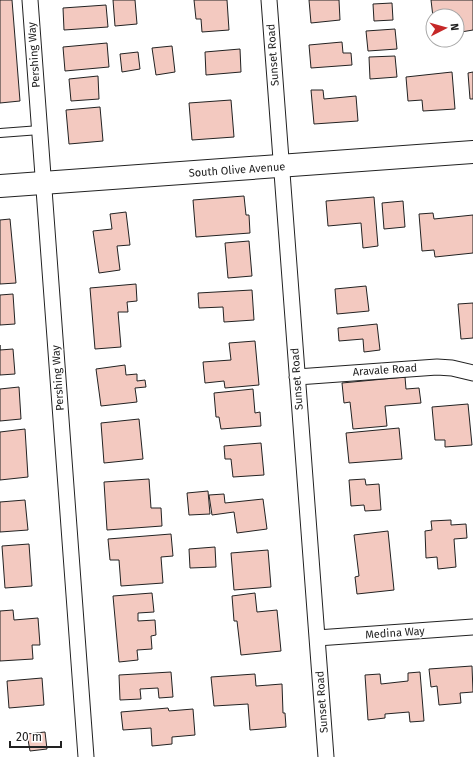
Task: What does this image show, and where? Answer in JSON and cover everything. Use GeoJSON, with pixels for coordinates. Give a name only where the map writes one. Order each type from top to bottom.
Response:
{"type":"FeatureCollection","features":[{"type":"Feature","properties":{"kind":"street","name":"Pershing Way"},"geometry":{"type":"LineString","coordinates":[[30,0],[86,757]]}},
{"type":"Feature","properties":{"kind":"street","name":"Sunset Road"},"geometry":{"type":"LineString","coordinates":[[269,0],[326,757]]}},
{"type":"Feature","properties":{"kind":"street","name":"South Olive Avenue"},"geometry":{"type":"LineString","coordinates":[[0,186],[473,152]]}},
{"type":"Feature","properties":{"kind":"street","name":"Aravale Road"},"geometry":{"type":"LineString","coordinates":[[297,376],[437,367],[452,368],[473,373]]}},
{"type":"Feature","properties":{"kind":"street","name":"Medina Way"},"geometry":{"type":"LineString","coordinates":[[317,638],[473,627]]}},
{"type":"Feature","properties":{"kind":"lane"},"geometry":{"type":"LineString","coordinates":[[0,133],[40,130]]}},
{"type":"Feature","properties":{"kind":"building"},"geometry":{"type":"Polygon","coordinates":[[[0,0],[12,0],[20,101],[0,103],[0,0]]]}},
{"type":"Feature","properties":{"kind":"building"},"geometry":{"type":"Polygon","coordinates":[[[113,0],[135,0],[137,24],[115,26],[113,0]]]}},
{"type":"Feature","properties":{"kind":"building"},"geometry":{"type":"Polygon","coordinates":[[[194,0],[227,0],[229,30],[202,32],[201,19],[196,19],[194,0]]]}},
{"type":"Feature","properties":{"kind":"building"},"geometry":{"type":"Polygon","coordinates":[[[309,0],[339,0],[340,20],[311,23],[309,0]]]}},
{"type":"Feature","properties":{"kind":"building"},"geometry":{"type":"Polygon","coordinates":[[[431,0],[473,0],[473,30],[465,31],[465,8],[432,8],[431,0]]]}},
{"type":"Feature","properties":{"kind":"building"},"geometry":{"type":"Polygon","coordinates":[[[392,3],[393,20],[374,21],[373,4],[392,3]]]}},
{"type":"Feature","properties":{"kind":"building"},"geometry":{"type":"Polygon","coordinates":[[[106,5],[108,27],[64,30],[63,8],[106,5]]]}},
{"type":"Feature","properties":{"kind":"building"},"geometry":{"type":"Polygon","coordinates":[[[395,29],[397,49],[368,51],[366,31],[395,29]]]}},
{"type":"Feature","properties":{"kind":"building"},"geometry":{"type":"Polygon","coordinates":[[[342,42],[343,53],[351,53],[352,65],[311,68],[309,45],[342,42]]]}},
{"type":"Feature","properties":{"kind":"building"},"geometry":{"type":"Polygon","coordinates":[[[107,43],[109,67],[65,71],[63,47],[107,43]]]}},
{"type":"Feature","properties":{"kind":"building"},"geometry":{"type":"Polygon","coordinates":[[[172,46],[175,72],[156,75],[152,48],[172,46]]]}},
{"type":"Feature","properties":{"kind":"building"},"geometry":{"type":"Polygon","coordinates":[[[240,49],[241,72],[206,75],[205,52],[240,49]]]}},
{"type":"Feature","properties":{"kind":"building"},"geometry":{"type":"Polygon","coordinates":[[[138,52],[140,69],[122,72],[120,54],[138,52]]]}},
{"type":"Feature","properties":{"kind":"building"},"geometry":{"type":"Polygon","coordinates":[[[395,56],[397,77],[370,79],[369,57],[395,56]]]}},
{"type":"Feature","properties":{"kind":"building"},"geometry":{"type":"Polygon","coordinates":[[[452,72],[455,109],[423,111],[422,100],[408,101],[406,77],[452,72]]]}},
{"type":"Feature","properties":{"kind":"building"},"geometry":{"type":"Polygon","coordinates":[[[473,72],[473,99],[470,99],[468,73],[473,72]]]}},
{"type":"Feature","properties":{"kind":"building"},"geometry":{"type":"Polygon","coordinates":[[[98,76],[99,99],[71,101],[69,79],[98,76]]]}},
{"type":"Feature","properties":{"kind":"building"},"geometry":{"type":"Polygon","coordinates":[[[311,90],[323,90],[324,99],[356,96],[358,121],[314,124],[311,90]]]}},
{"type":"Feature","properties":{"kind":"building"},"geometry":{"type":"Polygon","coordinates":[[[231,100],[234,137],[192,140],[189,103],[231,100]]]}},
{"type":"Feature","properties":{"kind":"building"},"geometry":{"type":"Polygon","coordinates":[[[100,107],[103,141],[69,144],[66,110],[100,107]]]}},
{"type":"Feature","properties":{"kind":"building"},"geometry":{"type":"Polygon","coordinates":[[[244,196],[246,215],[249,215],[250,233],[196,237],[193,200],[244,196]]]}},
{"type":"Feature","properties":{"kind":"building"},"geometry":{"type":"Polygon","coordinates":[[[374,197],[378,246],[363,248],[361,223],[328,226],[326,201],[374,197]]]}},
{"type":"Feature","properties":{"kind":"building"},"geometry":{"type":"Polygon","coordinates":[[[403,201],[405,227],[384,229],[382,203],[403,201]]]}},
{"type":"Feature","properties":{"kind":"building"},"geometry":{"type":"Polygon","coordinates":[[[126,212],[130,245],[117,246],[120,270],[99,273],[93,231],[112,229],[110,214],[126,212]]]}},
{"type":"Feature","properties":{"kind":"building"},"geometry":{"type":"Polygon","coordinates":[[[433,213],[434,219],[473,215],[473,253],[435,257],[434,250],[422,251],[419,214],[433,213]]]}},
{"type":"Feature","properties":{"kind":"building"},"geometry":{"type":"Polygon","coordinates":[[[10,219],[16,283],[0,284],[0,220],[10,219]]]}},
{"type":"Feature","properties":{"kind":"building"},"geometry":{"type":"Polygon","coordinates":[[[249,241],[252,276],[228,278],[225,243],[249,241]]]}},
{"type":"Feature","properties":{"kind":"building"},"geometry":{"type":"Polygon","coordinates":[[[136,284],[137,301],[127,302],[128,312],[118,312],[121,347],[95,349],[90,288],[136,284]]]}},
{"type":"Feature","properties":{"kind":"building"},"geometry":{"type":"Polygon","coordinates":[[[366,286],[369,311],[337,314],[335,289],[366,286]]]}},
{"type":"Feature","properties":{"kind":"building"},"geometry":{"type":"Polygon","coordinates":[[[252,290],[254,320],[224,322],[223,307],[199,308],[198,293],[252,290]]]}},
{"type":"Feature","properties":{"kind":"building"},"geometry":{"type":"Polygon","coordinates":[[[13,294],[15,324],[0,325],[0,295],[13,294]]]}},
{"type":"Feature","properties":{"kind":"building"},"geometry":{"type":"Polygon","coordinates":[[[473,303],[473,338],[461,339],[458,304],[473,303]]]}},
{"type":"Feature","properties":{"kind":"building"},"geometry":{"type":"Polygon","coordinates":[[[377,324],[380,350],[364,352],[363,339],[339,341],[338,328],[377,324]]]}},
{"type":"Feature","properties":{"kind":"building"},"geometry":{"type":"Polygon","coordinates":[[[255,341],[259,385],[225,388],[224,381],[205,383],[203,362],[231,360],[229,343],[255,341]]]}},
{"type":"Feature","properties":{"kind":"building"},"geometry":{"type":"Polygon","coordinates":[[[13,349],[15,374],[0,375],[0,350],[13,349]]]}},
{"type":"Feature","properties":{"kind":"building"},"geometry":{"type":"Polygon","coordinates":[[[125,365],[126,375],[137,374],[137,381],[145,380],[146,387],[135,388],[137,402],[101,406],[96,369],[125,365]]]}},
{"type":"Feature","properties":{"kind":"building"},"geometry":{"type":"Polygon","coordinates":[[[405,377],[406,389],[419,388],[421,403],[385,406],[387,426],[353,429],[350,402],[344,403],[342,383],[405,377]]]}},
{"type":"Feature","properties":{"kind":"building"},"geometry":{"type":"Polygon","coordinates":[[[19,387],[21,419],[0,421],[0,389],[19,387]]]}},
{"type":"Feature","properties":{"kind":"building"},"geometry":{"type":"Polygon","coordinates":[[[253,389],[255,413],[260,412],[261,426],[221,429],[219,417],[216,417],[214,393],[253,389]]]}},
{"type":"Feature","properties":{"kind":"building"},"geometry":{"type":"Polygon","coordinates":[[[468,404],[472,445],[445,447],[445,440],[435,440],[432,407],[468,404]]]}},
{"type":"Feature","properties":{"kind":"building"},"geometry":{"type":"Polygon","coordinates":[[[139,419],[143,459],[104,463],[101,423],[139,419]]]}},
{"type":"Feature","properties":{"kind":"building"},"geometry":{"type":"Polygon","coordinates":[[[399,428],[402,459],[349,463],[346,433],[399,428]]]}},
{"type":"Feature","properties":{"kind":"building"},"geometry":{"type":"Polygon","coordinates":[[[25,429],[28,477],[0,480],[0,432],[25,429]]]}},
{"type":"Feature","properties":{"kind":"building"},"geometry":{"type":"Polygon","coordinates":[[[261,443],[264,475],[233,477],[231,459],[225,459],[224,446],[261,443]]]}},
{"type":"Feature","properties":{"kind":"building"},"geometry":{"type":"Polygon","coordinates":[[[149,479],[151,508],[161,508],[162,526],[107,530],[104,482],[149,479]]]}},
{"type":"Feature","properties":{"kind":"building"},"geometry":{"type":"Polygon","coordinates":[[[365,479],[366,485],[379,484],[381,510],[365,511],[364,505],[351,506],[349,480],[365,479]]]}},
{"type":"Feature","properties":{"kind":"building"},"geometry":{"type":"Polygon","coordinates":[[[208,491],[210,514],[189,515],[187,493],[208,491]]]}},
{"type":"Feature","properties":{"kind":"building"},"geometry":{"type":"Polygon","coordinates":[[[224,494],[225,503],[263,499],[267,529],[237,533],[234,512],[212,515],[209,495],[224,494]]]}},
{"type":"Feature","properties":{"kind":"building"},"geometry":{"type":"Polygon","coordinates":[[[25,500],[28,530],[0,532],[0,502],[25,500]]]}},
{"type":"Feature","properties":{"kind":"building"},"geometry":{"type":"Polygon","coordinates":[[[451,520],[451,525],[466,524],[467,538],[454,539],[456,567],[438,569],[437,557],[426,558],[425,531],[432,530],[431,521],[451,520]]]}},
{"type":"Feature","properties":{"kind":"building"},"geometry":{"type":"Polygon","coordinates":[[[388,531],[394,590],[357,594],[355,577],[359,576],[354,535],[388,531]]]}},
{"type":"Feature","properties":{"kind":"building"},"geometry":{"type":"Polygon","coordinates":[[[171,534],[173,556],[161,557],[163,583],[121,586],[119,560],[110,560],[108,539],[171,534]]]}},
{"type":"Feature","properties":{"kind":"building"},"geometry":{"type":"Polygon","coordinates":[[[29,544],[32,586],[5,588],[2,546],[29,544]]]}},
{"type":"Feature","properties":{"kind":"building"},"geometry":{"type":"Polygon","coordinates":[[[215,547],[216,567],[190,568],[189,549],[215,547]]]}},
{"type":"Feature","properties":{"kind":"building"},"geometry":{"type":"Polygon","coordinates":[[[268,550],[271,587],[234,590],[231,553],[268,550]]]}},
{"type":"Feature","properties":{"kind":"building"},"geometry":{"type":"Polygon","coordinates":[[[152,593],[154,612],[138,613],[138,621],[155,620],[156,635],[151,636],[152,649],[137,650],[138,660],[119,662],[113,596],[152,593]]]}},
{"type":"Feature","properties":{"kind":"building"},"geometry":{"type":"Polygon","coordinates":[[[255,593],[257,612],[277,610],[281,651],[241,655],[237,621],[234,621],[232,596],[255,593]]]}},
{"type":"Feature","properties":{"kind":"building"},"geometry":{"type":"Polygon","coordinates":[[[13,610],[14,620],[38,618],[40,645],[32,645],[33,659],[0,661],[0,611],[13,610]]]}},
{"type":"Feature","properties":{"kind":"building"},"geometry":{"type":"Polygon","coordinates":[[[472,666],[473,692],[460,693],[461,703],[439,705],[437,686],[431,687],[429,669],[472,666]]]}},
{"type":"Feature","properties":{"kind":"building"},"geometry":{"type":"Polygon","coordinates":[[[171,672],[173,697],[159,698],[158,688],[140,689],[141,699],[120,700],[119,675],[171,672]]]}},
{"type":"Feature","properties":{"kind":"building"},"geometry":{"type":"Polygon","coordinates":[[[420,672],[424,721],[410,722],[409,712],[385,714],[385,718],[368,720],[365,675],[380,674],[381,684],[408,681],[408,673],[420,672]]]}},
{"type":"Feature","properties":{"kind":"building"},"geometry":{"type":"Polygon","coordinates":[[[255,674],[256,686],[282,684],[283,713],[285,713],[286,727],[250,730],[248,704],[214,706],[211,677],[255,674]]]}},
{"type":"Feature","properties":{"kind":"building"},"geometry":{"type":"Polygon","coordinates":[[[42,678],[44,705],[9,708],[7,681],[42,678]]]}},
{"type":"Feature","properties":{"kind":"building"},"geometry":{"type":"Polygon","coordinates":[[[168,708],[169,711],[193,709],[195,735],[172,737],[172,744],[152,746],[151,728],[123,730],[121,712],[168,708]]]}},
{"type":"Feature","properties":{"kind":"building"},"geometry":{"type":"Polygon","coordinates":[[[45,732],[47,749],[30,751],[27,734],[45,732]]]}}]}
